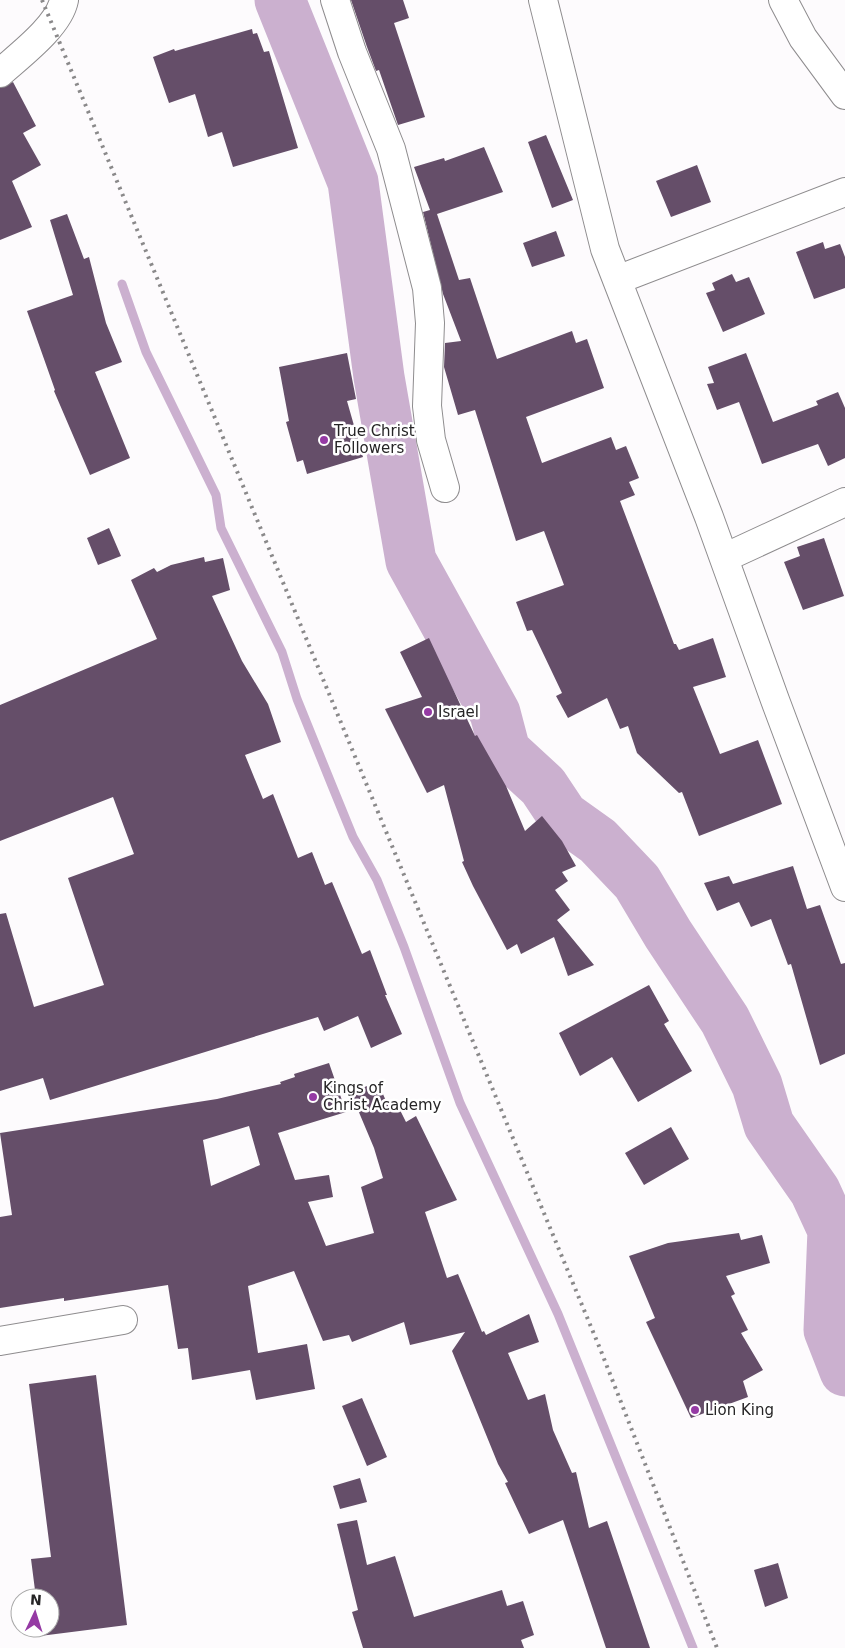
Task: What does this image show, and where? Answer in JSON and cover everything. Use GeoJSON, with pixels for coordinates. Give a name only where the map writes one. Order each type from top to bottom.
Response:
{"type":"FeatureCollection","features":[{"type":"Feature","properties":{"kind":"street"},"geometry":{"type":"LineString","coordinates":[[0,73],[52,24],[62,10],[64,0]]}},
{"type":"Feature","properties":{"kind":"street"},"geometry":{"type":"LineString","coordinates":[[335,0],[352,52],[391,149],[427,288],[430,341],[427,406],[431,440],[444,488]]}},
{"type":"Feature","properties":{"kind":"street"},"geometry":{"type":"LineString","coordinates":[[543,0],[606,249],[724,558],[845,887]]}},
{"type":"Feature","properties":{"kind":"street"},"geometry":{"type":"LineString","coordinates":[[783,0],[803,38],[845,95]]}},
{"type":"Feature","properties":{"kind":"street"},"geometry":{"type":"LineString","coordinates":[[617,280],[845,192]]}},
{"type":"Feature","properties":{"kind":"street"},"geometry":{"type":"LineString","coordinates":[[724,558],[845,502]]}},
{"type":"Feature","properties":{"kind":"street"},"geometry":{"type":"LineString","coordinates":[[0,1341],[123,1320]]}},
{"type":"Feature","properties":{"kind":"building"},"geometry":{"type":"Polygon","coordinates":[[[351,0],[403,0],[409,18],[394,23],[425,117],[398,125],[379,70],[376,71],[351,0]]]}},
{"type":"Feature","properties":{"kind":"building"},"geometry":{"type":"Polygon","coordinates":[[[252,29],[253,34],[257,33],[264,52],[269,51],[298,148],[233,167],[222,132],[208,137],[195,94],[169,103],[153,57],[174,49],[175,51],[252,29]]]}},
{"type":"Feature","properties":{"kind":"building"},"geometry":{"type":"Polygon","coordinates":[[[13,82],[36,126],[23,133],[41,165],[12,181],[32,227],[0,240],[0,88],[13,82]]]}},
{"type":"Feature","properties":{"kind":"building"},"geometry":{"type":"Polygon","coordinates":[[[546,135],[573,200],[552,208],[528,142],[546,135]]]}},
{"type":"Feature","properties":{"kind":"building"},"geometry":{"type":"Polygon","coordinates":[[[484,147],[503,192],[437,214],[459,280],[470,278],[497,359],[572,331],[576,343],[587,339],[604,388],[526,417],[542,463],[611,437],[616,450],[626,446],[639,478],[629,482],[635,495],[620,501],[674,644],[676,644],[679,650],[713,638],[726,677],[693,687],[720,754],[758,740],[782,804],[699,836],[682,792],[679,793],[637,753],[628,726],[620,729],[607,698],[568,718],[556,696],[562,693],[532,630],[527,631],[516,602],[564,585],[544,531],[516,541],[475,410],[458,415],[444,367],[445,343],[461,341],[443,294],[423,212],[430,210],[414,167],[444,158],[445,161],[484,147]]]}},
{"type":"Feature","properties":{"kind":"building"},"geometry":{"type":"Polygon","coordinates":[[[697,165],[711,202],[671,217],[656,181],[697,165]]]}},
{"type":"Feature","properties":{"kind":"building"},"geometry":{"type":"Polygon","coordinates":[[[67,214],[84,259],[89,257],[106,323],[122,362],[95,372],[130,458],[90,475],[54,391],[27,311],[73,295],[50,220],[67,214]]]}},
{"type":"Feature","properties":{"kind":"building"},"geometry":{"type":"Polygon","coordinates":[[[556,231],[565,256],[532,267],[523,243],[556,231]]]}},
{"type":"Feature","properties":{"kind":"building"},"geometry":{"type":"Polygon","coordinates":[[[823,242],[825,249],[840,244],[845,257],[845,288],[814,299],[796,252],[823,242]]]}},
{"type":"Feature","properties":{"kind":"building"},"geometry":{"type":"Polygon","coordinates":[[[732,274],[736,282],[749,277],[765,314],[723,332],[706,293],[715,290],[712,283],[732,274]]]}},
{"type":"Feature","properties":{"kind":"building"},"geometry":{"type":"Polygon","coordinates":[[[347,353],[356,399],[347,401],[363,457],[307,474],[303,460],[297,462],[286,422],[289,421],[279,367],[347,353]]]}},
{"type":"Feature","properties":{"kind":"building"},"geometry":{"type":"Polygon","coordinates":[[[746,353],[773,422],[818,405],[816,401],[838,392],[845,408],[845,458],[828,466],[818,444],[762,464],[739,402],[717,410],[707,384],[714,383],[708,367],[746,353]]]}},
{"type":"Feature","properties":{"kind":"building"},"geometry":{"type":"Polygon","coordinates":[[[109,528],[121,556],[98,565],[87,538],[109,528]]]}},
{"type":"Feature","properties":{"kind":"building"},"geometry":{"type":"Polygon","coordinates":[[[824,538],[844,596],[803,610],[784,562],[800,556],[797,547],[824,538]]]}},
{"type":"Feature","properties":{"kind":"building"},"geometry":{"type":"Polygon","coordinates":[[[204,557],[205,562],[223,558],[230,590],[212,596],[242,661],[268,704],[281,742],[245,755],[263,799],[273,794],[298,858],[312,852],[325,885],[332,882],[362,954],[370,950],[387,995],[385,995],[402,1034],[371,1048],[358,1016],[324,1031],[318,1017],[50,1100],[43,1078],[0,1091],[0,914],[6,913],[34,1007],[104,985],[68,878],[134,854],[113,797],[0,841],[0,705],[157,639],[131,580],[154,568],[157,572],[171,565],[204,557]]]}},
{"type":"Feature","properties":{"kind":"building"},"geometry":{"type":"Polygon","coordinates":[[[429,638],[475,736],[477,735],[506,786],[525,831],[542,816],[562,841],[576,866],[562,872],[568,881],[555,890],[570,910],[557,920],[594,965],[568,976],[554,937],[521,954],[517,944],[507,950],[473,886],[462,862],[464,861],[444,785],[427,793],[385,709],[422,697],[400,652],[429,638]]]}},
{"type":"Feature","properties":{"kind":"building"},"geometry":{"type":"Polygon","coordinates":[[[793,866],[807,909],[820,905],[841,964],[845,963],[845,1054],[820,1065],[791,964],[788,965],[771,919],[751,927],[739,902],[717,911],[704,883],[729,876],[733,884],[793,866]]]}},
{"type":"Feature","properties":{"kind":"building"},"geometry":{"type":"Polygon","coordinates":[[[649,985],[669,1021],[664,1024],[692,1071],[638,1102],[612,1057],[580,1076],[559,1033],[649,985]]]}},
{"type":"Feature","properties":{"kind":"building"},"geometry":{"type":"Polygon","coordinates":[[[329,1063],[346,1112],[278,1133],[295,1180],[329,1175],[333,1197],[308,1202],[326,1246],[374,1233],[361,1187],[383,1178],[374,1148],[350,1091],[378,1083],[391,1112],[399,1108],[406,1122],[416,1116],[457,1200],[425,1212],[447,1278],[458,1274],[482,1332],[484,1331],[486,1335],[529,1314],[539,1342],[508,1353],[528,1400],[545,1394],[553,1430],[572,1473],[576,1472],[589,1528],[607,1521],[650,1648],[606,1648],[563,1520],[529,1534],[505,1483],[508,1482],[498,1464],[452,1351],[465,1332],[410,1345],[404,1322],[352,1342],[349,1335],[323,1341],[294,1271],[248,1286],[258,1353],[307,1344],[315,1389],[256,1400],[250,1370],[192,1380],[188,1348],[178,1349],[168,1285],[64,1301],[64,1298],[0,1308],[0,1217],[12,1215],[0,1133],[217,1099],[281,1084],[280,1082],[295,1077],[294,1074],[329,1063]],[[249,1126],[203,1140],[211,1186],[260,1165],[249,1126]]]}},
{"type":"Feature","properties":{"kind":"building"},"geometry":{"type":"Polygon","coordinates":[[[671,1127],[689,1159],[644,1185],[625,1153],[671,1127]]]}},
{"type":"Feature","properties":{"kind":"building"},"geometry":{"type":"Polygon","coordinates":[[[739,1233],[741,1240],[762,1235],[770,1263],[726,1276],[735,1294],[731,1296],[748,1330],[741,1333],[763,1370],[743,1381],[748,1397],[691,1418],[646,1322],[655,1318],[629,1256],[668,1243],[739,1233]]]}},
{"type":"Feature","properties":{"kind":"building"},"geometry":{"type":"Polygon","coordinates":[[[96,1375],[127,1625],[60,1633],[60,1588],[35,1588],[31,1559],[51,1557],[29,1384],[96,1375]]]}},
{"type":"Feature","properties":{"kind":"building"},"geometry":{"type":"Polygon","coordinates":[[[362,1398],[387,1457],[367,1466],[342,1406],[362,1398]]]}},
{"type":"Feature","properties":{"kind":"building"},"geometry":{"type":"Polygon","coordinates":[[[360,1478],[367,1502],[340,1509],[333,1486],[360,1478]]]}},
{"type":"Feature","properties":{"kind":"building"},"geometry":{"type":"Polygon","coordinates":[[[357,1520],[367,1565],[395,1556],[414,1617],[502,1590],[507,1606],[523,1601],[534,1635],[521,1640],[524,1648],[363,1648],[352,1612],[358,1610],[337,1524],[357,1520]]]}},
{"type":"Feature","properties":{"kind":"building"},"geometry":{"type":"Polygon","coordinates":[[[778,1563],[788,1598],[765,1607],[754,1570],[778,1563]]]}},
{"type":"Feature","properties":{"kind":"waterway"},"geometry":{"type":"LineString","coordinates":[[280,0],[353,182],[379,377],[411,561],[495,713],[505,751],[543,786],[563,816],[598,841],[637,882],[668,934],[725,1020],[757,1085],[769,1125],[815,1191],[833,1230],[829,1330],[845,1371]]}},
{"type":"Feature","properties":{"kind":"waterway"},"geometry":{"type":"LineString","coordinates":[[122,284],[146,352],[216,495],[221,528],[282,652],[297,699],[353,837],[377,880],[404,947],[460,1103],[558,1314],[693,1648]]}},
{"type":"Feature","properties":{"kind":"railway"},"geometry":{"type":"LineString","coordinates":[[42,0],[601,1351],[717,1648]]}},
{"type":"Feature","properties":{"kind":"place","name":"True Christ Followers"},"geometry":{"type":"Point","coordinates":[324,440]}},
{"type":"Feature","properties":{"kind":"place","name":"Israel"},"geometry":{"type":"Point","coordinates":[428,712]}},
{"type":"Feature","properties":{"kind":"place","name":"Kings of Christ Academy"},"geometry":{"type":"Point","coordinates":[313,1097]}},
{"type":"Feature","properties":{"kind":"place","name":"Lion King"},"geometry":{"type":"Point","coordinates":[695,1410]}}]}
